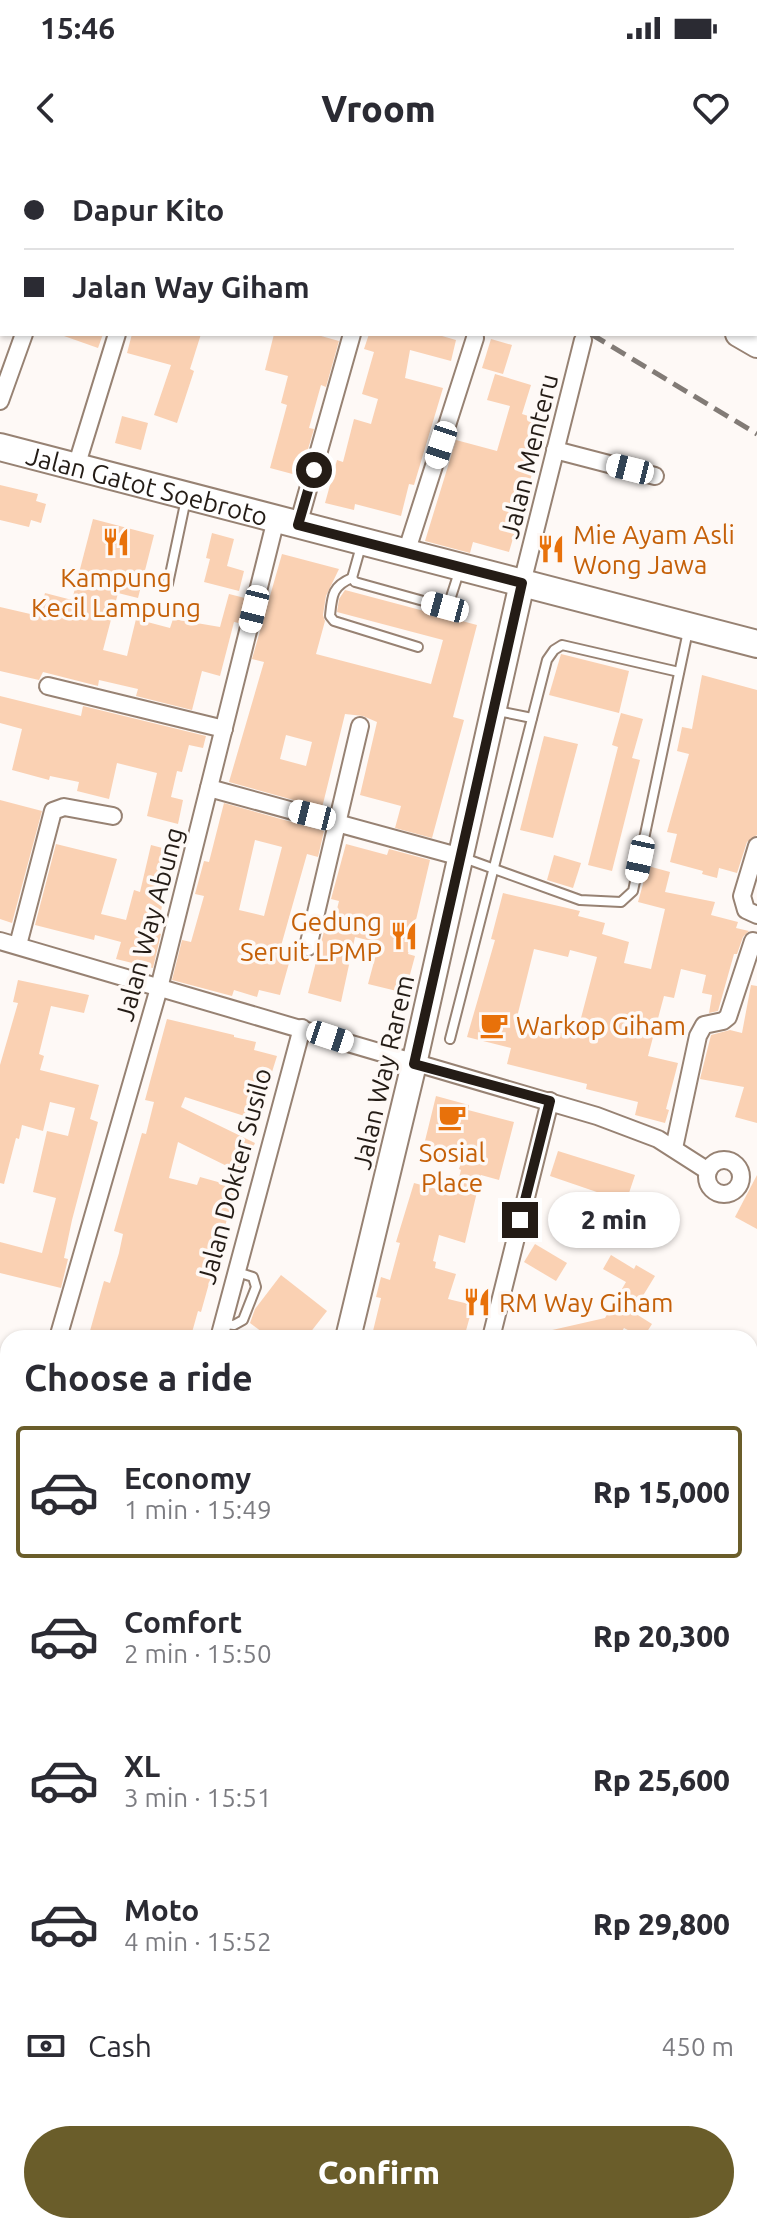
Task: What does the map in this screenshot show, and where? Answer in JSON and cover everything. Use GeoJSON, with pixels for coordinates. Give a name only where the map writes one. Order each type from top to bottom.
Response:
{"type":"FeatureCollection","features":[{"type":"Feature","properties":{"kind":"main road","name":"Jalan Gatot Soebroto"},"geometry":{"type":"LineString","coordinates":[[0,447],[757,644]]}},
{"type":"Feature","properties":{"kind":"street"},"geometry":{"type":"LineString","coordinates":[[0,401],[23,336]]}},
{"type":"Feature","properties":{"kind":"street"},"geometry":{"type":"LineString","coordinates":[[76,467],[116,336]]}},
{"type":"Feature","properties":{"kind":"street","name":"Jalan Way Abung"},"geometry":{"type":"LineString","coordinates":[[60,1330],[159,988],[224,729],[287,522],[351,336]]}},
{"type":"Feature","properties":{"kind":"street"},"geometry":{"type":"LineString","coordinates":[[406,553],[475,338]]}},
{"type":"Feature","properties":{"kind":"street","name":"Jalan Menteru"},"geometry":{"type":"LineString","coordinates":[[522,583],[583,340]]}},
{"type":"Feature","properties":{"kind":"street"},"geometry":{"type":"LineString","coordinates":[[555,450],[655,476]]}},
{"type":"Feature","properties":{"kind":"street","name":"Jalan Way Rarem"},"geometry":{"type":"LineString","coordinates":[[350,1330],[414,1064],[522,583]]}},
{"type":"Feature","properties":{"kind":"street"},"geometry":{"type":"LineString","coordinates":[[48,686],[224,729]]}},
{"type":"Feature","properties":{"kind":"street"},"geometry":{"type":"LineString","coordinates":[[308,947],[360,726]]}},
{"type":"Feature","properties":{"kind":"street"},"geometry":{"type":"LineString","coordinates":[[209,788],[461,857]]}},
{"type":"Feature","properties":{"kind":"street"},"geometry":{"type":"LineString","coordinates":[[113,816],[64,807],[53,811],[5,946],[550,1101],[629,1127],[674,1148],[708,1171]]}},
{"type":"Feature","properties":{"kind":"street"},"geometry":{"type":"LineString","coordinates":[[757,846],[742,896],[746,910],[757,915]]}},
{"type":"Feature","properties":{"kind":"street"},"geometry":{"type":"LineString","coordinates":[[674,1148],[698,1036],[704,1025],[728,1017],[753,941]]}},
{"type":"Feature","properties":{"kind":"street","name":"Jalan Dokter Susilo"},"geometry":{"type":"LineString","coordinates":[[221,1330],[302,1028]]}},
{"type":"Feature","properties":{"kind":"street"},"geometry":{"type":"LineString","coordinates":[[493,1330],[550,1101]]}},
{"type":"Feature","properties":{"kind":"lane"},"geometry":{"type":"LineString","coordinates":[[168,584],[187,496]]}},
{"type":"Feature","properties":{"kind":"lane"},"geometry":{"type":"LineString","coordinates":[[352,578],[363,542]]}},
{"type":"Feature","properties":{"kind":"lane"},"geometry":{"type":"LineString","coordinates":[[352,578],[355,582],[445,607],[460,567]]}},
{"type":"Feature","properties":{"kind":"lane"},"geometry":{"type":"LineString","coordinates":[[352,578],[338,583],[330,616],[334,621],[418,647]]}},
{"type":"Feature","properties":{"kind":"lane"},"geometry":{"type":"LineString","coordinates":[[461,857],[580,900],[621,902],[633,891],[689,627]]}},
{"type":"Feature","properties":{"kind":"lane"},"geometry":{"type":"LineString","coordinates":[[450,1039],[547,660],[562,645],[679,672]]}},
{"type":"Feature","properties":{"kind":"lane"},"geometry":{"type":"LineString","coordinates":[[493,710],[532,718]]}},
{"type":"Feature","properties":{"kind":"building"},"geometry":{"type":"Polygon","coordinates":[[[64,336],[102,336],[98,348],[64,336]]]}},
{"type":"Feature","properties":{"kind":"building"},"geometry":{"type":"Polygon","coordinates":[[[131,336],[200,336],[190,369],[194,371],[177,423],[154,415],[171,365],[127,353],[131,336]]]}},
{"type":"Feature","properties":{"kind":"building"},"geometry":{"type":"Polygon","coordinates":[[[274,336],[321,336],[339,341],[326,387],[321,385],[309,428],[314,429],[300,476],[270,468],[287,405],[281,403],[288,376],[265,370],[274,336]]]}},
{"type":"Feature","properties":{"kind":"building"},"geometry":{"type":"Polygon","coordinates":[[[368,336],[442,336],[456,340],[451,361],[410,350],[405,378],[443,388],[414,485],[409,484],[401,516],[355,504],[354,510],[325,503],[337,460],[343,462],[354,419],[371,424],[378,399],[362,394],[374,352],[364,349],[368,336]]]}},
{"type":"Feature","properties":{"kind":"building"},"geometry":{"type":"Polygon","coordinates":[[[491,339],[512,345],[503,374],[482,368],[491,339]]]}},
{"type":"Feature","properties":{"kind":"building"},"geometry":{"type":"Polygon","coordinates":[[[495,374],[531,385],[522,414],[541,420],[526,472],[532,474],[509,552],[473,542],[470,553],[425,541],[456,440],[497,451],[510,406],[487,400],[495,374]]]}},
{"type":"Feature","properties":{"kind":"building"},"geometry":{"type":"Polygon","coordinates":[[[122,416],[148,423],[141,450],[115,443],[122,416]]]}},
{"type":"Feature","properties":{"kind":"building"},"geometry":{"type":"Polygon","coordinates":[[[0,485],[38,494],[36,501],[46,504],[41,523],[31,520],[29,527],[0,520],[0,485]]]}},
{"type":"Feature","properties":{"kind":"building"},"geometry":{"type":"Polygon","coordinates":[[[93,519],[154,535],[138,598],[118,593],[103,650],[127,656],[136,619],[170,628],[173,619],[220,627],[229,594],[245,598],[239,623],[234,622],[220,676],[202,671],[192,710],[136,696],[138,689],[99,680],[98,686],[43,672],[39,680],[0,671],[0,607],[39,616],[45,593],[72,600],[93,519]]]}},
{"type":"Feature","properties":{"kind":"building"},"geometry":{"type":"Polygon","coordinates":[[[212,533],[234,539],[227,566],[244,571],[239,591],[204,582],[212,533]]]}},
{"type":"Feature","properties":{"kind":"building"},"geometry":{"type":"Polygon","coordinates":[[[282,554],[339,569],[326,596],[325,621],[316,654],[431,684],[443,640],[337,612],[339,599],[345,590],[477,625],[453,717],[464,720],[432,838],[395,828],[401,806],[360,795],[377,722],[363,716],[345,714],[322,808],[229,782],[264,662],[252,659],[282,554]],[[286,735],[280,759],[306,766],[312,742],[286,735]]]}},
{"type":"Feature","properties":{"kind":"building"},"geometry":{"type":"Polygon","coordinates":[[[561,654],[629,671],[619,713],[549,695],[561,654]]]}},
{"type":"Feature","properties":{"kind":"building"},"geometry":{"type":"Polygon","coordinates":[[[702,675],[757,690],[757,835],[747,842],[737,873],[719,868],[717,878],[670,862],[677,834],[667,832],[689,754],[677,751],[682,727],[692,729],[702,675]]]}},
{"type":"Feature","properties":{"kind":"building"},"geometry":{"type":"Polygon","coordinates":[[[0,696],[81,716],[83,706],[206,736],[203,748],[189,745],[182,772],[177,771],[171,797],[183,800],[178,824],[147,816],[157,773],[117,763],[109,799],[77,791],[79,782],[50,776],[49,780],[12,770],[22,729],[0,723],[0,696]]]}},
{"type":"Feature","properties":{"kind":"building"},"geometry":{"type":"Polygon","coordinates":[[[621,713],[643,719],[632,758],[640,760],[612,871],[588,865],[618,747],[612,745],[621,713]]]}},
{"type":"Feature","properties":{"kind":"building"},"geometry":{"type":"Polygon","coordinates":[[[544,736],[578,744],[553,838],[520,830],[544,736]]]}},
{"type":"Feature","properties":{"kind":"building"},"geometry":{"type":"Polygon","coordinates":[[[0,800],[42,811],[12,923],[0,919],[0,800]]]}},
{"type":"Feature","properties":{"kind":"building"},"geometry":{"type":"Polygon","coordinates":[[[224,803],[324,831],[318,857],[307,854],[279,953],[291,956],[280,995],[259,990],[257,997],[234,990],[232,996],[172,980],[182,940],[191,942],[204,896],[195,894],[204,861],[209,862],[224,803]],[[255,840],[239,910],[264,916],[282,847],[255,840]]]}},
{"type":"Feature","properties":{"kind":"building"},"geometry":{"type":"Polygon","coordinates":[[[56,844],[117,859],[101,914],[126,920],[134,890],[140,892],[151,845],[170,850],[159,897],[164,898],[156,932],[161,934],[153,968],[116,959],[121,942],[95,935],[94,940],[35,925],[56,844]]]}},
{"type":"Feature","properties":{"kind":"building"},"geometry":{"type":"Polygon","coordinates":[[[346,844],[387,855],[389,849],[430,860],[408,954],[415,956],[405,993],[368,984],[379,943],[355,937],[341,1002],[308,993],[324,931],[331,933],[339,901],[331,899],[346,844]]]}},
{"type":"Feature","properties":{"kind":"building"},"geometry":{"type":"Polygon","coordinates":[[[554,855],[581,863],[573,888],[547,880],[554,855]]]}},
{"type":"Feature","properties":{"kind":"building"},"geometry":{"type":"Polygon","coordinates":[[[648,866],[670,872],[665,892],[715,902],[711,915],[738,922],[736,928],[749,931],[743,937],[737,954],[734,954],[718,1011],[709,1013],[712,995],[702,993],[706,975],[681,969],[674,998],[664,996],[648,1056],[678,1063],[665,1123],[635,1115],[638,1102],[586,1089],[587,1084],[507,1064],[511,1048],[467,1037],[495,940],[491,939],[503,893],[580,911],[578,916],[605,923],[602,934],[629,942],[624,963],[651,969],[665,909],[638,902],[648,866]],[[534,949],[516,1021],[576,1037],[597,957],[570,950],[568,957],[534,949]]]}},
{"type":"Feature","properties":{"kind":"building"},"geometry":{"type":"Polygon","coordinates":[[[18,980],[89,995],[84,1013],[51,1006],[39,1054],[44,1056],[40,1070],[99,1085],[90,1119],[98,1122],[72,1220],[61,1288],[0,1273],[0,1242],[42,1253],[56,1198],[33,1192],[47,1131],[68,1136],[75,1108],[50,1102],[43,1131],[22,1125],[4,1184],[0,1183],[0,1065],[18,1003],[13,1002],[18,980]]]}},
{"type":"Feature","properties":{"kind":"building"},"geometry":{"type":"Polygon","coordinates":[[[751,985],[757,986],[757,1123],[735,1117],[744,1087],[700,1079],[711,1035],[730,1030],[742,1033],[751,985]]]}},
{"type":"Feature","properties":{"kind":"building"},"geometry":{"type":"Polygon","coordinates":[[[167,1019],[256,1042],[254,1050],[277,1056],[257,1120],[185,1097],[181,1107],[255,1143],[241,1173],[178,1142],[169,1178],[197,1185],[200,1177],[236,1187],[201,1312],[198,1311],[193,1330],[90,1330],[104,1281],[110,1283],[119,1253],[123,1234],[114,1231],[154,1102],[145,1100],[167,1019]]]}},
{"type":"Feature","properties":{"kind":"building"},"geometry":{"type":"Polygon","coordinates":[[[436,1096],[469,1105],[468,1110],[514,1122],[499,1180],[481,1175],[465,1243],[439,1235],[433,1261],[436,1262],[435,1268],[456,1274],[448,1299],[473,1305],[466,1330],[373,1330],[381,1298],[376,1297],[381,1277],[390,1280],[400,1243],[396,1242],[414,1183],[455,1194],[461,1163],[422,1153],[436,1096]]]}},
{"type":"Feature","properties":{"kind":"building"},"geometry":{"type":"Polygon","coordinates":[[[558,1151],[635,1175],[626,1202],[550,1176],[558,1151]]]}},
{"type":"Feature","properties":{"kind":"building"},"geometry":{"type":"Polygon","coordinates":[[[757,1175],[757,1229],[735,1217],[757,1175]]]}},
{"type":"Feature","properties":{"kind":"building"},"geometry":{"type":"Polygon","coordinates":[[[535,1244],[567,1263],[556,1281],[524,1262],[535,1244]]]}},
{"type":"Feature","properties":{"kind":"building"},"geometry":{"type":"Polygon","coordinates":[[[611,1255],[634,1269],[636,1265],[655,1276],[633,1312],[652,1324],[648,1330],[552,1330],[605,1318],[626,1282],[603,1269],[611,1255]]]}},
{"type":"Feature","properties":{"kind":"building"},"geometry":{"type":"Polygon","coordinates":[[[281,1275],[327,1311],[312,1330],[259,1330],[250,1323],[255,1309],[281,1275]]]}},
{"type":"Feature","properties":{"kind":"railway"},"geometry":{"type":"LineString","coordinates":[[594,336],[757,434]]}},
{"type":"Feature","properties":{"kind":"place","name":"Kampung Kecil Lampung"},"geometry":{"type":"Point","coordinates":[116,542]}},
{"type":"Feature","properties":{"kind":"place","name":"Mie Ayam Asli Wong Jawa"},"geometry":{"type":"Point","coordinates":[551,549]}},
{"type":"Feature","properties":{"kind":"place","name":"Gedung Seruit LPMP"},"geometry":{"type":"Point","coordinates":[404,936]}},
{"type":"Feature","properties":{"kind":"place","name":"Warkop Giham"},"geometry":{"type":"Point","coordinates":[494,1025]}},
{"type":"Feature","properties":{"kind":"place","name":"Sosial Place"},"geometry":{"type":"Point","coordinates":[452,1117]}},
{"type":"Feature","properties":{"kind":"place","name":"RM Way Giham"},"geometry":{"type":"Point","coordinates":[477,1302]}},
{"type":"Feature","properties":{"kind":"route"},"geometry":{"type":"LineString","coordinates":[[314,470],[298,525],[522,583],[414,1064],[550,1101],[520,1220]]}}]}
